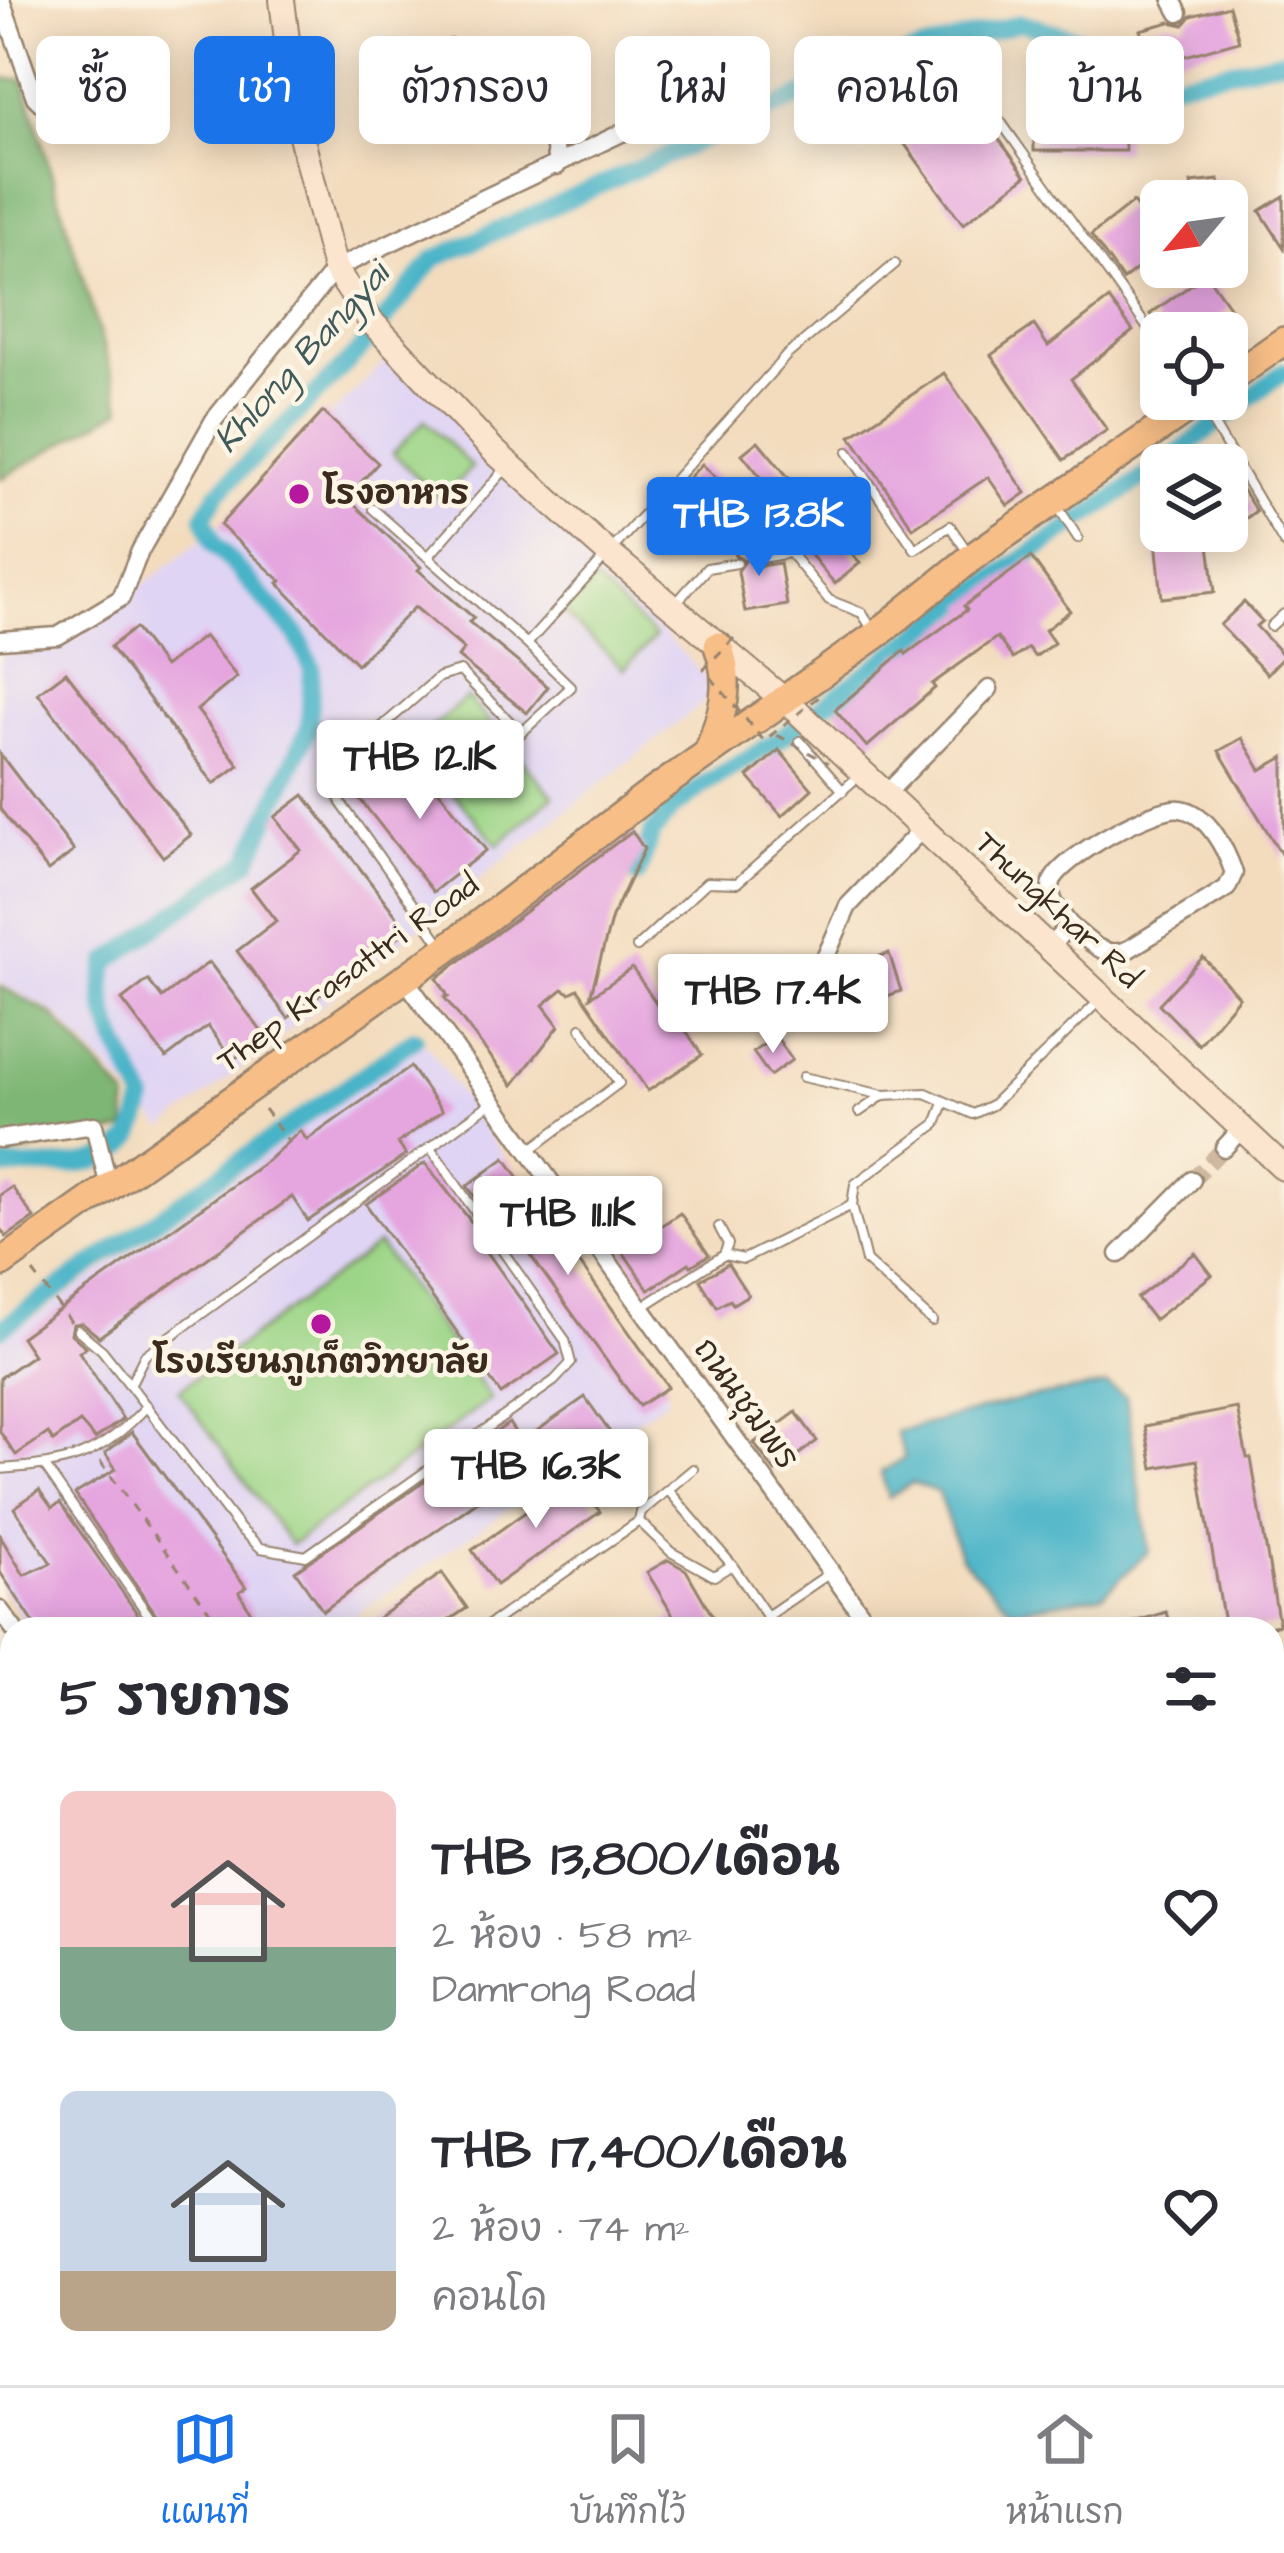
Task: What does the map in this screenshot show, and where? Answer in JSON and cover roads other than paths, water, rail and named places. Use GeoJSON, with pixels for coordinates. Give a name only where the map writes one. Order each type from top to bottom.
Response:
{"type":"FeatureCollection","features":[{"type":"Feature","properties":{"kind":"main road"},"geometry":{"type":"LineString","coordinates":[[1248,366],[1284,341]]}},
{"type":"Feature","properties":{"kind":"main road","name":"Thep Krasattri Road"},"geometry":{"type":"LineString","coordinates":[[0,1264],[108,1183],[405,979],[708,753],[798,720],[876,635],[971,557],[1060,510],[1181,420]]}},
{"type":"Feature","properties":{"kind":"main road"},"geometry":{"type":"LineString","coordinates":[[708,753],[725,702],[726,642]]}},
{"type":"Feature","properties":{"kind":"street"},"geometry":{"type":"LineString","coordinates":[[1,0],[36,99]]}},
{"type":"Feature","properties":{"kind":"street","name":"Thungkhar Rd"},"geometry":{"type":"LineString","coordinates":[[282,0],[297,120],[335,269],[369,319],[509,464],[672,608],[726,642],[853,782],[886,795],[1284,1168]]}},
{"type":"Feature","properties":{"kind":"street"},"geometry":{"type":"LineString","coordinates":[[0,640],[58,636],[121,598],[140,551],[214,420],[335,269],[615,137]]}},
{"type":"Feature","properties":{"kind":"street"},"geometry":{"type":"LineString","coordinates":[[554,144],[557,166]]}},
{"type":"Feature","properties":{"kind":"street"},"geometry":{"type":"LineString","coordinates":[[886,795],[989,689]]}},
{"type":"Feature","properties":{"kind":"street"},"geometry":{"type":"LineString","coordinates":[[1181,808],[1196,815],[1228,855],[1234,873],[1227,888],[1120,954],[1103,951],[1070,925],[1053,899],[1056,875],[1087,850],[1146,817],[1181,808]]}},
{"type":"Feature","properties":{"kind":"street"},"geometry":{"type":"LineString","coordinates":[[718,1000],[751,970],[797,978],[812,972],[826,956],[848,906],[922,829]]}},
{"type":"Feature","properties":{"kind":"street"},"geometry":{"type":"LineString","coordinates":[[1049,947],[1070,925]]}},
{"type":"Feature","properties":{"kind":"street","name":"ถนนชุมพร"},"geometry":{"type":"LineString","coordinates":[[405,979],[863,1617]]}},
{"type":"Feature","properties":{"kind":"street"},"geometry":{"type":"LineString","coordinates":[[0,1139],[94,1125],[108,1183]]}},
{"type":"Feature","properties":{"kind":"street"},"geometry":{"type":"LineString","coordinates":[[1224,1148],[1242,1128]]}},
{"type":"Feature","properties":{"kind":"street"},"geometry":{"type":"LineString","coordinates":[[1119,1255],[1192,1180]]}},
{"type":"Feature","properties":{"kind":"lane"},"geometry":{"type":"LineString","coordinates":[[1002,124],[1140,317]]}},
{"type":"Feature","properties":{"kind":"lane"},"geometry":{"type":"LineString","coordinates":[[527,644],[787,355],[895,264]]}},
{"type":"Feature","properties":{"kind":"lane"},"geometry":{"type":"LineString","coordinates":[[1211,420],[1284,543]]}},
{"type":"Feature","properties":{"kind":"lane"},"geometry":{"type":"LineString","coordinates":[[848,452],[915,549],[950,526],[971,557]]}},
{"type":"Feature","properties":{"kind":"lane"},"geometry":{"type":"LineString","coordinates":[[428,556],[509,464]]}},
{"type":"Feature","properties":{"kind":"lane"},"geometry":{"type":"LineString","coordinates":[[740,491],[829,600],[862,613],[876,635]]}},
{"type":"Feature","properties":{"kind":"lane"},"geometry":{"type":"LineString","coordinates":[[374,509],[572,687],[521,733],[460,671],[440,676],[332,770],[341,803],[445,950]]}},
{"type":"Feature","properties":{"kind":"lane"},"geometry":{"type":"LineString","coordinates":[[1060,510],[1076,535]]}},
{"type":"Feature","properties":{"kind":"lane"},"geometry":{"type":"LineString","coordinates":[[761,559],[790,553]]}},
{"type":"Feature","properties":{"kind":"lane"},"geometry":{"type":"LineString","coordinates":[[672,608],[707,568],[737,563]]}},
{"type":"Feature","properties":{"kind":"lane"},"geometry":{"type":"LineString","coordinates":[[1271,626],[1284,614]]}},
{"type":"Feature","properties":{"kind":"lane"},"geometry":{"type":"LineString","coordinates":[[638,947],[707,882],[737,883],[853,782]]}},
{"type":"Feature","properties":{"kind":"lane"},"geometry":{"type":"LineString","coordinates":[[803,1077],[884,1095],[926,1093],[973,1114],[992,1105],[1103,997]]}},
{"type":"Feature","properties":{"kind":"lane"},"geometry":{"type":"LineString","coordinates":[[527,1152],[619,1083],[581,1028]]}},
{"type":"Feature","properties":{"kind":"lane"},"geometry":{"type":"LineString","coordinates":[[859,1112],[884,1095]]}},
{"type":"Feature","properties":{"kind":"lane"},"geometry":{"type":"LineString","coordinates":[[130,1385],[137,1366],[157,1346],[492,1102]]}},
{"type":"Feature","properties":{"kind":"lane"},"geometry":{"type":"LineString","coordinates":[[932,1321],[866,1261],[852,1205],[855,1184],[936,1124],[944,1103]]}},
{"type":"Feature","properties":{"kind":"lane"},"geometry":{"type":"LineString","coordinates":[[78,1330],[102,1350],[240,1529],[261,1548],[297,1557],[317,1549],[571,1363],[565,1340],[430,1147]]}},
{"type":"Feature","properties":{"kind":"lane"},"geometry":{"type":"LineString","coordinates":[[724,1255],[744,1259],[852,1205]]}},
{"type":"Feature","properties":{"kind":"lane"},"geometry":{"type":"LineString","coordinates":[[640,1308],[724,1255],[728,1244],[718,1228]]}},
{"type":"Feature","properties":{"kind":"lane"},"geometry":{"type":"LineString","coordinates":[[0,1469],[71,1462],[122,1432],[147,1406]]}},
{"type":"Feature","properties":{"kind":"lane"},"geometry":{"type":"LineString","coordinates":[[44,1466],[150,1617]]}},
{"type":"Feature","properties":{"kind":"lane"},"geometry":{"type":"LineString","coordinates":[[500,1617],[639,1521],[641,1512],[693,1469]]}},
{"type":"Feature","properties":{"kind":"lane"},"geometry":{"type":"LineString","coordinates":[[668,1491],[732,1565],[767,1616],[832,1573]]}},
{"type":"Feature","properties":{"kind":"lane"},"geometry":{"type":"LineString","coordinates":[[639,1521],[671,1552],[714,1576],[732,1565]]}},
{"type":"Feature","properties":{"kind":"water"},"geometry":{"type":"Polygon","coordinates":[[[1107,1385],[1126,1397],[1149,1551],[1103,1595],[1012,1610],[961,1558],[938,1492],[912,1483],[888,1498],[881,1472],[905,1458],[896,1432],[1028,1398],[1107,1385]]]}},
{"type":"Feature","properties":{"kind":"waterway","name":"Khlong Bangyai"},"geometry":{"type":"LineString","coordinates":[[0,1168],[88,1163],[119,1150],[136,1130],[145,1101],[107,1015],[104,980],[108,962],[249,860],[309,727],[312,668],[297,635],[214,543],[204,517],[217,494],[357,353],[434,259],[869,66],[1020,23],[1078,38],[1152,87],[1284,59]]}},
{"type":"Feature","properties":{"kind":"waterway"},"geometry":{"type":"LineString","coordinates":[[1190,444],[1284,371]]}},
{"type":"Feature","properties":{"kind":"waterway"},"geometry":{"type":"LineString","coordinates":[[637,875],[653,832],[671,810],[777,741],[981,587],[1140,480]]}},
{"type":"Feature","properties":{"kind":"waterway"},"geometry":{"type":"LineString","coordinates":[[0,1329],[414,1039]]}},
{"type":"Feature","properties":{"kind":"tunnel"},"geometry":{"type":"LineString","coordinates":[[1192,1180],[1224,1148]]}},
{"type":"Feature","properties":{"kind":"place","name":"โรงอาหาร"},"geometry":{"type":"Point","coordinates":[299,494]}},
{"type":"Feature","properties":{"kind":"place","name":"โรงเรียนภูเก็ตวิทยาลัย"},"geometry":{"type":"Point","coordinates":[321,1324]}}]}
